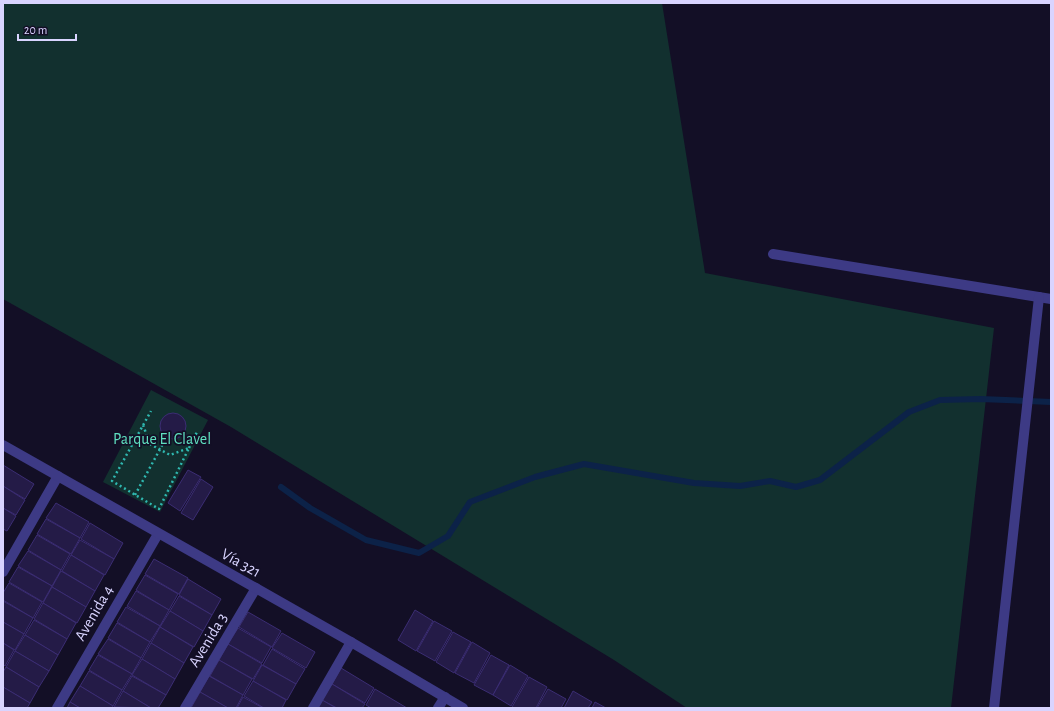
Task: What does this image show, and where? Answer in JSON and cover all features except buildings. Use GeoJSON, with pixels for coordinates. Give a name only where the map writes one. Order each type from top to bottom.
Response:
{"type":"FeatureCollection","features":[{"type":"Feature","properties":{"kind":"street"},"geometry":{"type":"LineString","coordinates":[[772,254],[1051,299]]}},
{"type":"Feature","properties":{"kind":"street"},"geometry":{"type":"LineString","coordinates":[[994,708],[1039,297]]}},
{"type":"Feature","properties":{"kind":"street","name":"Vía 321"},"geometry":{"type":"LineString","coordinates":[[3,445],[158,534],[352,642],[464,708]]}},
{"type":"Feature","properties":{"kind":"street"},"geometry":{"type":"LineString","coordinates":[[3,572],[58,476]]}},
{"type":"Feature","properties":{"kind":"street","name":"Avenida 4"},"geometry":{"type":"LineString","coordinates":[[57,708],[158,534]]}},
{"type":"Feature","properties":{"kind":"street","name":"Avenida 3"},"geometry":{"type":"LineString","coordinates":[[184,708],[256,588]]}},
{"type":"Feature","properties":{"kind":"street"},"geometry":{"type":"LineString","coordinates":[[313,708],[352,642]]}},
{"type":"Feature","properties":{"kind":"street"},"geometry":{"type":"LineString","coordinates":[[438,708],[445,697]]}},
{"type":"Feature","properties":{"kind":"path"},"geometry":{"type":"LineString","coordinates":[[151,411],[112,481],[159,509],[197,432]]}},
{"type":"Feature","properties":{"kind":"path"},"geometry":{"type":"LineString","coordinates":[[143,425],[150,444],[160,450],[170,455],[189,448]]}},
{"type":"Feature","properties":{"kind":"path"},"geometry":{"type":"LineString","coordinates":[[135,495],[166,440]]}},
{"type":"Feature","properties":{"kind":"green space"},"geometry":{"type":"Polygon","coordinates":[[[3,3],[662,3],[705,273],[994,328],[951,708],[687,708],[614,660],[231,427],[3,299],[3,3]]]}},
{"type":"Feature","properties":{"kind":"green space","name":"Parque El Clavel"},"geometry":{"type":"Polygon","coordinates":[[[151,390],[208,420],[160,512],[103,482],[151,390]]]}},
{"type":"Feature","properties":{"kind":"waterway"},"geometry":{"type":"LineString","coordinates":[[281,487],[310,508],[366,540],[419,553],[448,536],[470,502],[535,477],[584,464],[694,483],[740,486],[770,481],[796,487],[820,480],[909,412],[940,400],[981,399],[1051,402]]}}]}
